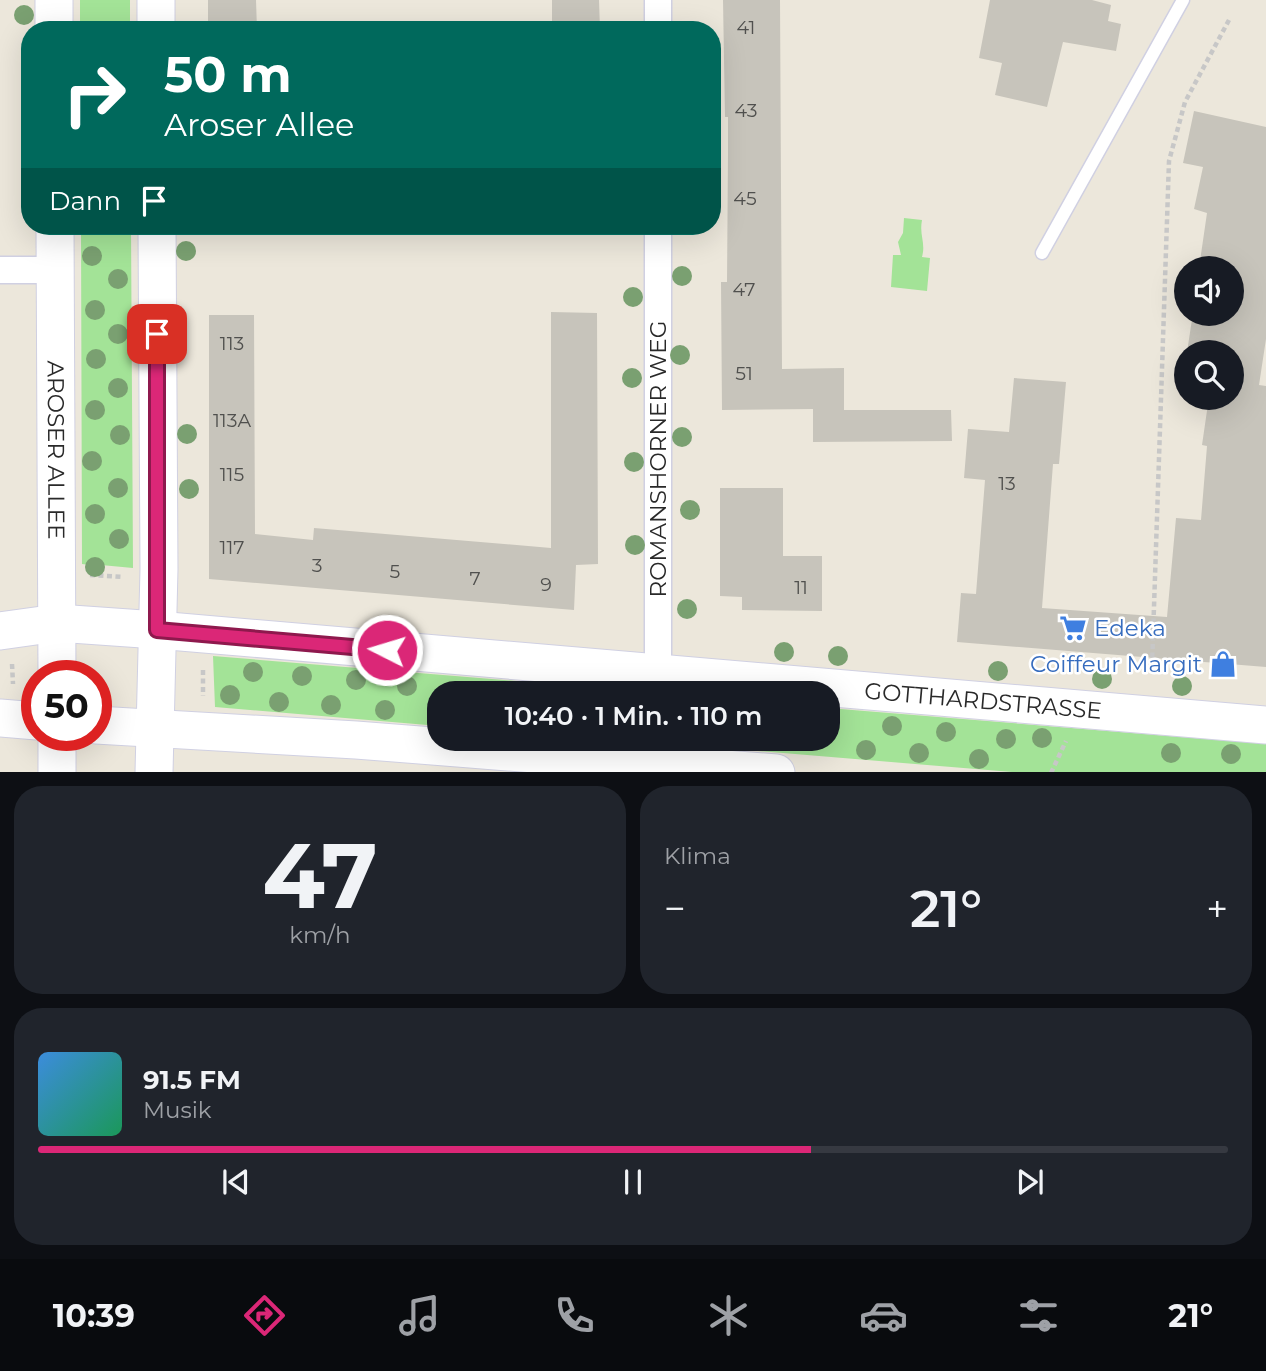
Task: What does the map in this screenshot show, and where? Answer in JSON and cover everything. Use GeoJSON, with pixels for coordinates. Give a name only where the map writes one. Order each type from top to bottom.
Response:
{"type":"FeatureCollection","features":[{"type":"Feature","properties":{"kind":"main road"},"geometry":{"type":"LineString","coordinates":[[54,0],[54,21]]}},
{"type":"Feature","properties":{"kind":"main road"},"geometry":{"type":"LineString","coordinates":[[156,0],[156,21]]}},
{"type":"Feature","properties":{"kind":"main road","name":"AROSER ALLEE"},"geometry":{"type":"LineString","coordinates":[[55,235],[57,660]]}},
{"type":"Feature","properties":{"kind":"main road"},"geometry":{"type":"LineString","coordinates":[[154,772],[159,569],[157,235]]}},
{"type":"Feature","properties":{"kind":"main road","name":"GOTTHARDSTRASSE"},"geometry":{"type":"LineString","coordinates":[[6,646],[57,622],[157,630],[639,681]]}},
{"type":"Feature","properties":{"kind":"main road","name":"GOTTHARDSTRASSE"},"geometry":{"type":"LineString","coordinates":[[840,696],[1266,725]]}},
{"type":"Feature","properties":{"kind":"main road"},"geometry":{"type":"LineString","coordinates":[[6,702],[21,711]]}},
{"type":"Feature","properties":{"kind":"main road"},"geometry":{"type":"LineString","coordinates":[[112,726],[657,758],[776,772]]}},
{"type":"Feature","properties":{"kind":"main road"},"geometry":{"type":"LineString","coordinates":[[57,751],[57,772]]}},
{"type":"Feature","properties":{"kind":"street"},"geometry":{"type":"LineString","coordinates":[[658,0],[658,21]]}},
{"type":"Feature","properties":{"kind":"street","name":"ROMANSHORNER WEG"},"geometry":{"type":"LineString","coordinates":[[658,235],[658,681]]}},
{"type":"Feature","properties":{"kind":"street"},"geometry":{"type":"LineString","coordinates":[[0,270],[55,270]]}},
{"type":"Feature","properties":{"kind":"lane"},"geometry":{"type":"LineString","coordinates":[[1042,253],[1183,0]]}},
{"type":"Feature","properties":{"kind":"path"},"geometry":{"type":"LineString","coordinates":[[1152,666],[1170,161],[1185,102],[1229,20]]}},
{"type":"Feature","properties":{"kind":"path"},"geometry":{"type":"LineString","coordinates":[[82,574],[133,578]]}},
{"type":"Feature","properties":{"kind":"path"},"geometry":{"type":"LineString","coordinates":[[6,646],[6,702]]}},
{"type":"Feature","properties":{"kind":"path"},"geometry":{"type":"LineString","coordinates":[[203,668],[203,706]]}},
{"type":"Feature","properties":{"kind":"path"},"geometry":{"type":"LineString","coordinates":[[1051,772],[1067,739]]}},
{"type":"Feature","properties":{"kind":"green space"},"geometry":{"type":"Polygon","coordinates":[[[80,0],[130,0],[130,21],[80,21],[80,0]]]}},
{"type":"Feature","properties":{"kind":"green space"},"geometry":{"type":"Polygon","coordinates":[[[904,218],[922,220],[922,257],[930,258],[927,291],[891,287],[893,255],[901,255],[898,242],[903,233],[904,218]]]}},
{"type":"Feature","properties":{"kind":"green space"},"geometry":{"type":"Polygon","coordinates":[[[81,235],[131,235],[133,568],[101,565],[100,570],[90,569],[90,565],[82,564],[81,235]]]}},
{"type":"Feature","properties":{"kind":"green space"},"geometry":{"type":"Polygon","coordinates":[[[213,656],[516,681],[427,681],[427,725],[215,707],[213,656]]]}},
{"type":"Feature","properties":{"kind":"green space"},"geometry":{"type":"Polygon","coordinates":[[[840,709],[1266,744],[1266,772],[1012,772],[757,751],[840,751],[840,709]]]}},
{"type":"Feature","properties":{"kind":"building"},"geometry":{"type":"Polygon","coordinates":[[[208,0],[256,0],[257,21],[208,21],[208,0]]]}},
{"type":"Feature","properties":{"kind":"building"},"geometry":{"type":"Polygon","coordinates":[[[552,0],[599,0],[600,21],[552,21],[552,0]]]}},
{"type":"Feature","properties":{"kind":"building"},"geometry":{"type":"Polygon","coordinates":[[[723,0],[780,0],[782,369],[844,368],[844,410],[951,410],[952,441],[813,442],[813,409],[722,410],[721,282],[727,282],[728,154],[723,0]]]}},
{"type":"Feature","properties":{"kind":"building"},"geometry":{"type":"Polygon","coordinates":[[[990,0],[1092,0],[1111,5],[1108,21],[1121,24],[1116,51],[1063,42],[1047,107],[995,95],[1002,63],[979,58],[990,0]]]}},
{"type":"Feature","properties":{"kind":"building"},"geometry":{"type":"Polygon","coordinates":[[[1194,111],[1266,127],[1266,339],[1259,385],[1266,386],[1266,667],[957,642],[961,593],[976,594],[985,480],[964,478],[968,429],[1009,432],[1014,378],[1066,382],[1059,464],[1053,464],[1042,608],[1167,617],[1176,518],[1201,520],[1207,446],[1202,445],[1207,410],[1244,410],[1244,340],[1189,340],[1191,326],[1244,326],[1244,256],[1201,256],[1207,213],[1194,209],[1203,167],[1183,163],[1194,111]]]}},
{"type":"Feature","properties":{"kind":"building"},"geometry":{"type":"Polygon","coordinates":[[[551,312],[597,313],[598,564],[576,565],[574,610],[209,579],[209,315],[254,315],[255,534],[313,540],[314,528],[551,548],[551,312]]]}},
{"type":"Feature","properties":{"kind":"building"},"geometry":{"type":"Polygon","coordinates":[[[720,488],[783,488],[783,556],[822,556],[822,611],[742,610],[742,597],[720,596],[720,488]]]}},
{"type":"Feature","properties":{"kind":"place","name":"Edeka"},"geometry":{"type":"Point","coordinates":[1073,628]}},
{"type":"Feature","properties":{"kind":"place","name":"Coiffeur Margit"},"geometry":{"type":"Point","coordinates":[1223,664]}},
{"type":"Feature","properties":{"kind":"route"},"geometry":{"type":"LineString","coordinates":[[157,334],[157,630],[387,650]]}}]}
